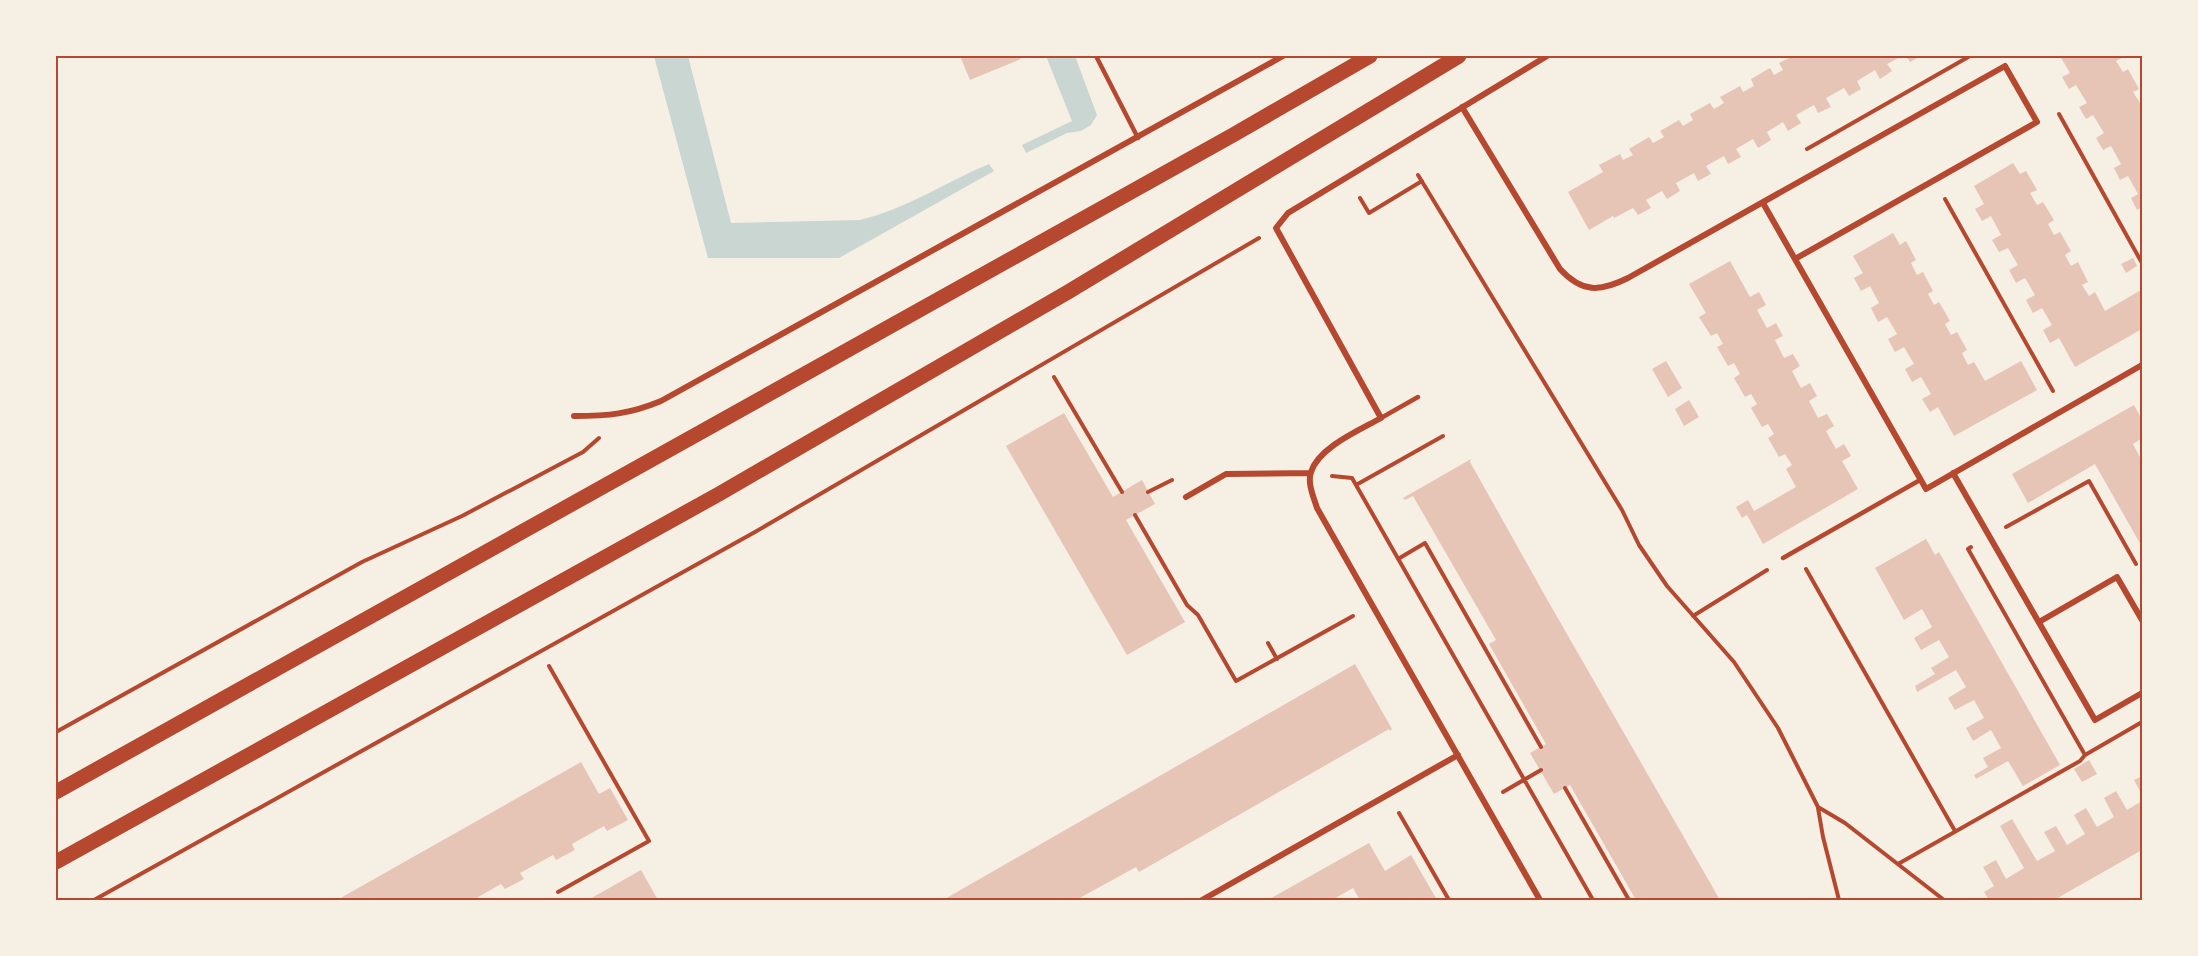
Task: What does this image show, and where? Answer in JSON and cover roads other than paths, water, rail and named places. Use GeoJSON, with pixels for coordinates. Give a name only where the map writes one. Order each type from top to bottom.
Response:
{"type":"FeatureCollection","features":[{"type":"Feature","properties":{"kind":"main road"},"geometry":{"type":"LineString","coordinates":[[56,792],[1222,141],[1370,56]]}},
{"type":"Feature","properties":{"kind":"main road"},"geometry":{"type":"LineString","coordinates":[[56,862],[729,488],[1068,292],[1459,56]]}},
{"type":"Feature","properties":{"kind":"street"},"geometry":{"type":"LineString","coordinates":[[574,416],[611,416],[636,411],[661,401],[1283,56]]}},
{"type":"Feature","properties":{"kind":"street"},"geometry":{"type":"LineString","coordinates":[[1540,900],[1317,508],[1311,491],[1310,472],[1321,456],[1335,445],[1381,418],[1276,228],[1288,213],[1547,56]]}},
{"type":"Feature","properties":{"kind":"street"},"geometry":{"type":"LineString","coordinates":[[1462,107],[1560,269],[1569,279],[1589,288],[1607,288],[2005,66],[2037,122],[1795,259]]}},
{"type":"Feature","properties":{"kind":"street"},"geometry":{"type":"LineString","coordinates":[[1763,203],[1926,489],[2142,365]]}},
{"type":"Feature","properties":{"kind":"street"},"geometry":{"type":"LineString","coordinates":[[1186,497],[1226,474],[1310,472]]}},
{"type":"Feature","properties":{"kind":"street"},"geometry":{"type":"LineString","coordinates":[[1953,473],[2095,720],[2142,693]]}},
{"type":"Feature","properties":{"kind":"street"},"geometry":{"type":"LineString","coordinates":[[2039,622],[2117,577],[2142,620]]}},
{"type":"Feature","properties":{"kind":"street"},"geometry":{"type":"LineString","coordinates":[[1202,900],[1458,755]]}},
{"type":"Feature","properties":{"kind":"lane"},"geometry":{"type":"LineString","coordinates":[[1096,56],[1138,138]]}},
{"type":"Feature","properties":{"kind":"lane"},"geometry":{"type":"LineString","coordinates":[[1381,418],[1418,397]]}},
{"type":"Feature","properties":{"kind":"lane"},"geometry":{"type":"LineString","coordinates":[[1783,558],[1920,480]]}}]}
